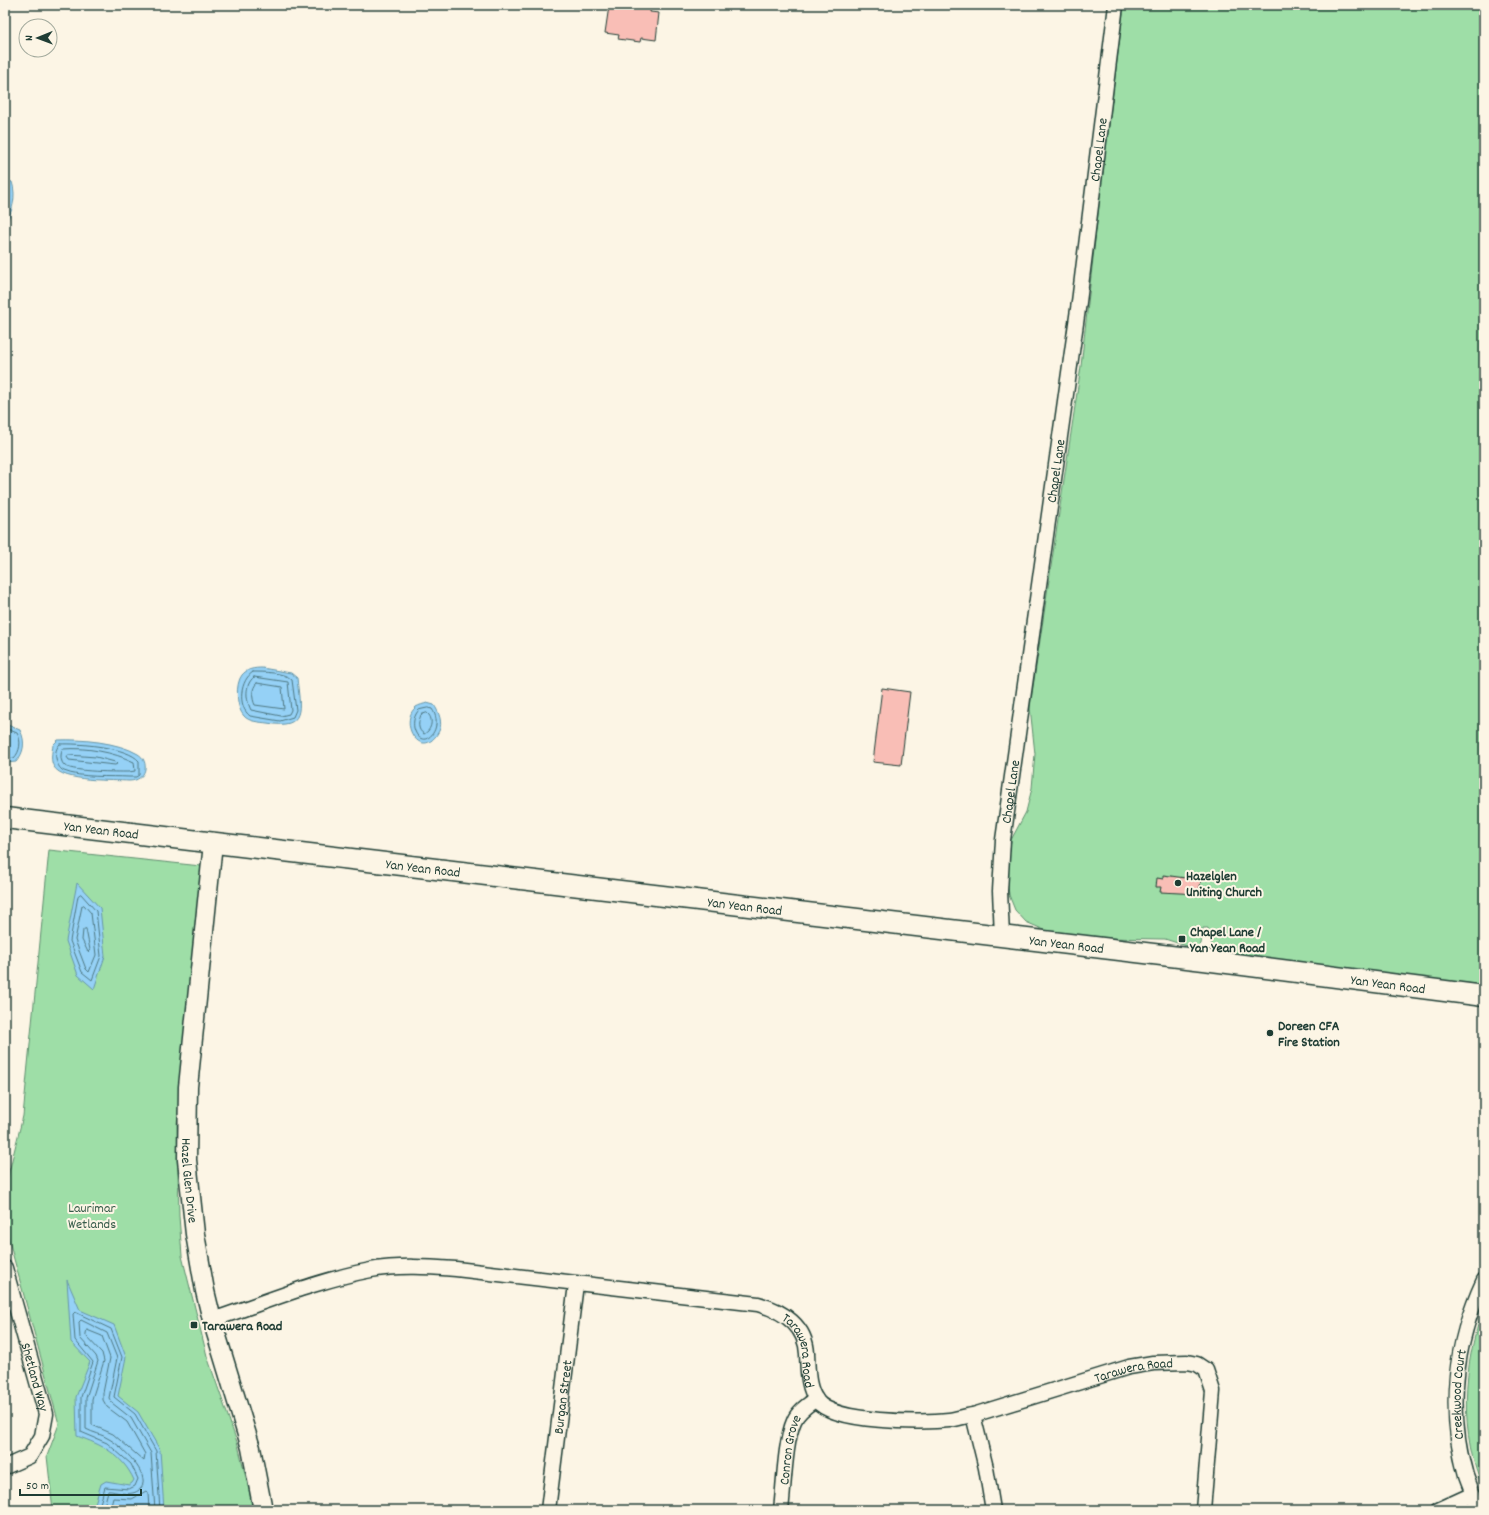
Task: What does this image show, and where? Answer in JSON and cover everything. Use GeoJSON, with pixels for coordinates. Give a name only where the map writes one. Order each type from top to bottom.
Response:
{"type":"FeatureCollection","features":[{"type":"Feature","properties":{"kind":"main road","name":"Yan Yean Road"},"geometry":{"type":"LineString","coordinates":[[5,818],[1002,936],[1484,996]]}},
{"type":"Feature","properties":{"kind":"street","name":"Chapel Lane"},"geometry":{"type":"LineString","coordinates":[[1002,936],[1000,891],[1003,840],[1079,302],[1116,5]]}},
{"type":"Feature","properties":{"kind":"street","name":"Hazel Glen Drive"},"geometry":{"type":"LineString","coordinates":[[213,843],[196,1000],[187,1123],[188,1160],[199,1264],[212,1320],[249,1441],[263,1510]]}},
{"type":"Feature","properties":{"kind":"street","name":"Tarawera Road"},"geometry":{"type":"LineString","coordinates":[[212,1320],[348,1275],[395,1267],[456,1269],[758,1304],[783,1313],[796,1325],[803,1336],[807,1351],[809,1381],[816,1399],[829,1410],[844,1415],[905,1422],[950,1420],[973,1415],[1128,1367],[1153,1363],[1187,1362],[1197,1364],[1206,1370],[1214,1391],[1203,1510]]}},
{"type":"Feature","properties":{"kind":"street","name":"Shetland Way"},"geometry":{"type":"LineString","coordinates":[[5,1268],[46,1414],[42,1436],[30,1456],[5,1467]]}},
{"type":"Feature","properties":{"kind":"street","name":"Creekwood Court"},"geometry":{"type":"LineString","coordinates":[[1479,1510],[1466,1476],[1460,1446],[1456,1413],[1456,1379],[1461,1342],[1472,1305],[1484,1280]]}},
{"type":"Feature","properties":{"kind":"street","name":"Burgan Street"},"geometry":{"type":"LineString","coordinates":[[548,1510],[576,1284]]}},
{"type":"Feature","properties":{"kind":"street","name":"Conron Grove"},"geometry":{"type":"LineString","coordinates":[[781,1510],[790,1434],[794,1419],[803,1409],[816,1399]]}},
{"type":"Feature","properties":{"kind":"street"},"geometry":{"type":"LineString","coordinates":[[973,1415],[986,1468],[993,1510]]}},
{"type":"Feature","properties":{"kind":"street"},"geometry":{"type":"LineString","coordinates":[[1438,1510],[1473,1494]]}},
{"type":"Feature","properties":{"kind":"green space"},"geometry":{"type":"Polygon","coordinates":[[[1124,5],[1484,5],[1484,985],[1254,959],[1217,952],[1212,946],[1208,928],[1203,928],[1201,944],[1196,949],[1165,939],[1102,938],[1049,932],[1026,922],[1015,910],[1009,895],[1008,861],[1011,840],[1026,812],[1032,788],[1035,754],[1030,707],[1081,366],[1102,178],[1124,5]]]}},
{"type":"Feature","properties":{"kind":"green space","name":"Laurimar Wetlands"},"geometry":{"type":"Polygon","coordinates":[[[49,850],[201,866],[177,1124],[179,1216],[182,1256],[207,1356],[238,1445],[254,1510],[53,1510],[47,1456],[59,1424],[5,1226],[5,1188],[23,1116],[49,850]]]}},
{"type":"Feature","properties":{"kind":"green space"},"geometry":{"type":"Polygon","coordinates":[[[1484,1307],[1484,1491],[1470,1446],[1466,1399],[1471,1352],[1484,1307]]]}},
{"type":"Feature","properties":{"kind":"water"},"geometry":{"type":"Polygon","coordinates":[[[5,180],[12,182],[14,199],[12,210],[5,225],[5,180]]]}},
{"type":"Feature","properties":{"kind":"water"},"geometry":{"type":"Polygon","coordinates":[[[262,668],[291,673],[297,678],[299,707],[295,720],[289,723],[280,724],[255,721],[246,718],[241,712],[237,696],[240,679],[248,670],[262,668]]]}},
{"type":"Feature","properties":{"kind":"water"},"geometry":{"type":"Polygon","coordinates":[[[427,703],[434,705],[436,708],[441,725],[439,731],[432,740],[426,743],[419,742],[414,737],[410,730],[409,722],[411,714],[416,707],[427,703]]]}},
{"type":"Feature","properties":{"kind":"water"},"geometry":{"type":"Polygon","coordinates":[[[5,724],[20,730],[22,734],[23,747],[21,755],[16,762],[5,763],[5,724]]]}},
{"type":"Feature","properties":{"kind":"water"},"geometry":{"type":"Polygon","coordinates":[[[58,740],[99,742],[130,750],[142,757],[145,770],[140,778],[129,781],[77,778],[67,775],[59,772],[54,767],[52,762],[53,745],[58,740]]]}},
{"type":"Feature","properties":{"kind":"water"},"geometry":{"type":"Polygon","coordinates":[[[77,883],[100,908],[105,956],[94,989],[78,975],[66,941],[77,883]]]}},
{"type":"Feature","properties":{"kind":"water"},"geometry":{"type":"Polygon","coordinates":[[[67,1280],[80,1310],[114,1325],[126,1357],[118,1396],[138,1412],[160,1450],[164,1510],[93,1510],[101,1484],[106,1481],[129,1485],[134,1480],[124,1463],[117,1457],[103,1447],[77,1436],[76,1397],[90,1362],[71,1342],[67,1280]]]}},
{"type":"Feature","properties":{"kind":"building"},"geometry":{"type":"Polygon","coordinates":[[[613,5],[651,5],[650,12],[659,13],[656,40],[641,38],[640,42],[618,39],[619,35],[605,33],[609,6],[613,7],[613,5]]]}},
{"type":"Feature","properties":{"kind":"building"},"geometry":{"type":"Polygon","coordinates":[[[882,688],[910,692],[901,765],[873,762],[882,688]]]}},
{"type":"Feature","properties":{"kind":"building","name":"Hazelglen Uniting Church"},"geometry":{"type":"Polygon","coordinates":[[[1163,875],[1201,880],[1199,894],[1160,892],[1161,887],[1156,887],[1157,878],[1163,879],[1163,875]]]}},
{"type":"Feature","properties":{"kind":"place","name":"Hazelglen Uniting Church"},"geometry":{"type":"Point","coordinates":[1178,883]}},
{"type":"Feature","properties":{"kind":"place","name":"Chapel Lane / Yan Yean Road"},"geometry":{"type":"Point","coordinates":[1182,939]}},
{"type":"Feature","properties":{"kind":"place","name":"Doreen CFA Fire Station"},"geometry":{"type":"Point","coordinates":[1270,1033]}},
{"type":"Feature","properties":{"kind":"place","name":"Tarawera Road"},"geometry":{"type":"Point","coordinates":[194,1325]}}]}
